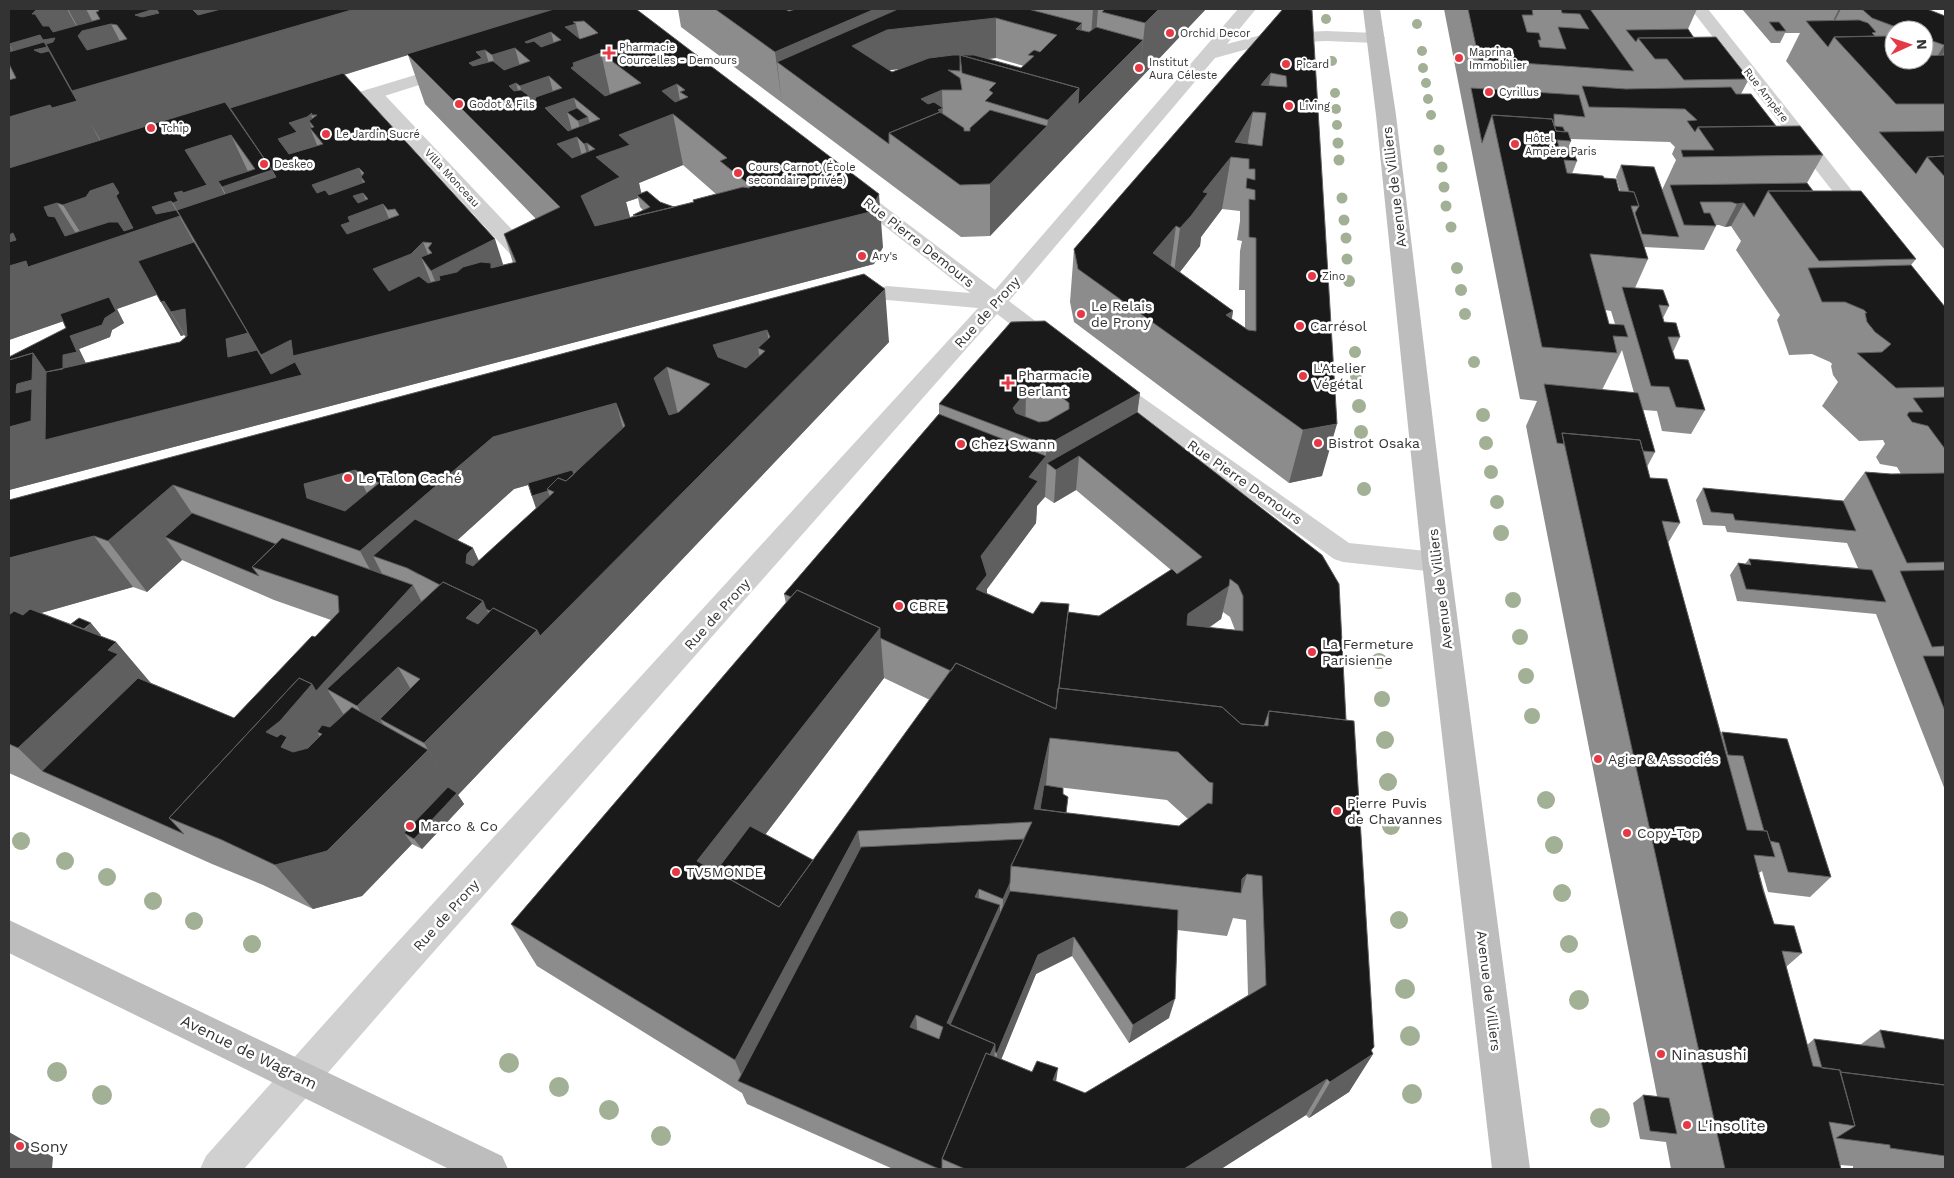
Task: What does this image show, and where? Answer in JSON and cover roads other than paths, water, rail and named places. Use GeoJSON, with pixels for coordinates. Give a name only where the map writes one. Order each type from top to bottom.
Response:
{"type":"FeatureCollection","features":[{"type":"Feature","properties":{"kind":"main road","name":"Avenue de Villiers"},"geometry":{"type":"LineString","coordinates":[[1371,9],[1376,38],[1436,562],[1511,1169]]}},
{"type":"Feature","properties":{"kind":"main road","name":"Avenue de Wagram"},"geometry":{"type":"LineString","coordinates":[[9,936],[489,1169]]}},
{"type":"Feature","properties":{"kind":"street","name":"Rue de Prony"},"geometry":{"type":"LineString","coordinates":[[219,1169],[395,970],[996,302],[1247,9]]}},
{"type":"Feature","properties":{"kind":"street","name":"Rue Ampère"},"geometry":{"type":"LineString","coordinates":[[1699,9],[1878,236]]}},
{"type":"Feature","properties":{"kind":"street"},"geometry":{"type":"LineString","coordinates":[[1210,54],[1265,39],[1326,36],[1376,38]]}},
{"type":"Feature","properties":{"kind":"street"},"geometry":{"type":"LineString","coordinates":[[310,113],[468,64]]}},
{"type":"Feature","properties":{"kind":"street","name":"Villa Monceau"},"geometry":{"type":"LineString","coordinates":[[373,94],[531,262]]}},
{"type":"Feature","properties":{"kind":"street","name":"Rue Pierre Demours"},"geometry":{"type":"LineString","coordinates":[[832,175],[1068,356]]}},
{"type":"Feature","properties":{"kind":"street"},"geometry":{"type":"LineString","coordinates":[[829,308],[887,293],[996,302]]}},
{"type":"Feature","properties":{"kind":"street","name":"Rue Pierre Demours"},"geometry":{"type":"LineString","coordinates":[[1093,374],[1343,552],[1436,562]]}},
{"type":"Feature","properties":{"kind":"place","name":"Orchid Decor"},"geometry":{"type":"Point","coordinates":[1170,33]}},
{"type":"Feature","properties":{"kind":"place","name":"Pharmacie Courcelles - Demours"},"geometry":{"type":"Point","coordinates":[609,53]}},
{"type":"Feature","properties":{"kind":"place","name":"Maprina Immobilier"},"geometry":{"type":"Point","coordinates":[1459,58]}},
{"type":"Feature","properties":{"kind":"place","name":"Picard"},"geometry":{"type":"Point","coordinates":[1286,64]}},
{"type":"Feature","properties":{"kind":"place","name":"Institut Aura Céleste"},"geometry":{"type":"Point","coordinates":[1139,68]}},
{"type":"Feature","properties":{"kind":"place","name":"Cyrillus"},"geometry":{"type":"Point","coordinates":[1489,92]}},
{"type":"Feature","properties":{"kind":"place","name":"Godot & Fils"},"geometry":{"type":"Point","coordinates":[459,104]}},
{"type":"Feature","properties":{"kind":"place","name":"Living"},"geometry":{"type":"Point","coordinates":[1289,106]}},
{"type":"Feature","properties":{"kind":"place","name":"Tchip"},"geometry":{"type":"Point","coordinates":[151,128]}},
{"type":"Feature","properties":{"kind":"place","name":"Le Jardin Sucré"},"geometry":{"type":"Point","coordinates":[326,134]}},
{"type":"Feature","properties":{"kind":"place","name":"Hôtel Ampère Paris"},"geometry":{"type":"Point","coordinates":[1515,144]}},
{"type":"Feature","properties":{"kind":"place","name":"Deskeo"},"geometry":{"type":"Point","coordinates":[264,164]}},
{"type":"Feature","properties":{"kind":"place","name":"Cours Carnot (École secondaire privée)"},"geometry":{"type":"Point","coordinates":[738,173]}},
{"type":"Feature","properties":{"kind":"place","name":"Ary's"},"geometry":{"type":"Point","coordinates":[862,256]}},
{"type":"Feature","properties":{"kind":"place","name":"Zino"},"geometry":{"type":"Point","coordinates":[1312,276]}},
{"type":"Feature","properties":{"kind":"place","name":"Le Relais de Prony"},"geometry":{"type":"Point","coordinates":[1081,314]}},
{"type":"Feature","properties":{"kind":"place","name":"Carrésol"},"geometry":{"type":"Point","coordinates":[1300,326]}},
{"type":"Feature","properties":{"kind":"place","name":"L'Atelier Végétal"},"geometry":{"type":"Point","coordinates":[1303,376]}},
{"type":"Feature","properties":{"kind":"place","name":"Pharmacie Berlant"},"geometry":{"type":"Point","coordinates":[1008,383]}},
{"type":"Feature","properties":{"kind":"place","name":"Bistrot Osaka"},"geometry":{"type":"Point","coordinates":[1318,443]}},
{"type":"Feature","properties":{"kind":"place","name":"Chez Swann"},"geometry":{"type":"Point","coordinates":[961,444]}},
{"type":"Feature","properties":{"kind":"place","name":"Le Talon Caché"},"geometry":{"type":"Point","coordinates":[348,478]}},
{"type":"Feature","properties":{"kind":"place","name":"CBRE"},"geometry":{"type":"Point","coordinates":[899,606]}},
{"type":"Feature","properties":{"kind":"place","name":"La Fermeture Parisienne"},"geometry":{"type":"Point","coordinates":[1312,652]}},
{"type":"Feature","properties":{"kind":"place","name":"Agier & Associés"},"geometry":{"type":"Point","coordinates":[1598,759]}},
{"type":"Feature","properties":{"kind":"place","name":"Pierre Puvis de Chavannes"},"geometry":{"type":"Point","coordinates":[1337,811]}},
{"type":"Feature","properties":{"kind":"place","name":"Marco & Co"},"geometry":{"type":"Point","coordinates":[410,826]}},
{"type":"Feature","properties":{"kind":"place","name":"Copy-Top"},"geometry":{"type":"Point","coordinates":[1627,833]}},
{"type":"Feature","properties":{"kind":"place","name":"TV5MONDE"},"geometry":{"type":"Point","coordinates":[676,872]}},
{"type":"Feature","properties":{"kind":"place","name":"Ninasushi"},"geometry":{"type":"Point","coordinates":[1661,1054]}},
{"type":"Feature","properties":{"kind":"place","name":"L'insolite"},"geometry":{"type":"Point","coordinates":[1687,1125]}},
{"type":"Feature","properties":{"kind":"place","name":"Sony"},"geometry":{"type":"Point","coordinates":[20,1146]}}]}
